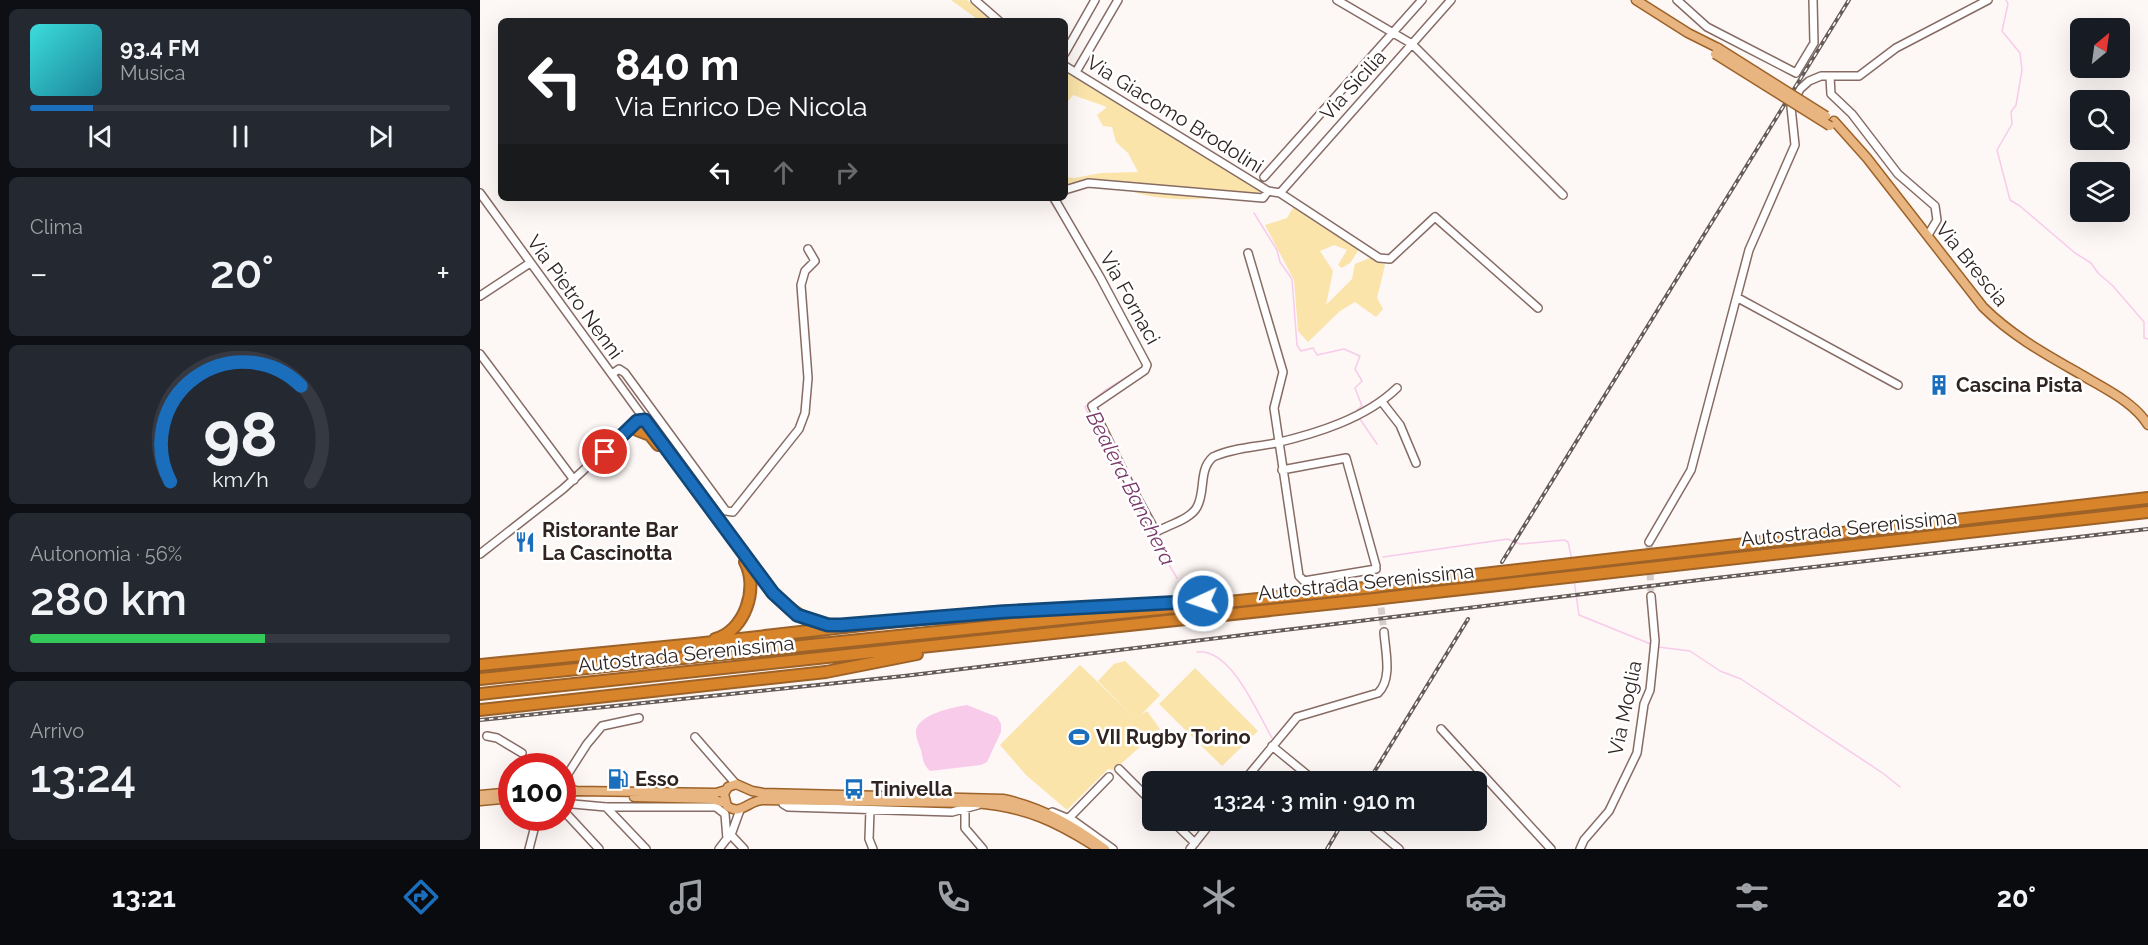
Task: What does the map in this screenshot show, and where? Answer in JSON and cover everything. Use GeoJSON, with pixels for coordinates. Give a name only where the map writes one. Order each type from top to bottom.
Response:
{"type":"FeatureCollection","features":[{"type":"Feature","properties":{"kind":"highway"},"geometry":{"type":"LineString","coordinates":[[645,420],[742,555],[748,567],[750,580],[747,606],[740,621],[721,637],[695,644]]}},
{"type":"Feature","properties":{"kind":"highway"},"geometry":{"type":"LineString","coordinates":[[645,420],[761,578],[785,606],[797,615],[828,625],[889,622]]}},
{"type":"Feature","properties":{"kind":"highway"},"geometry":{"type":"LineString","coordinates":[[637,430],[650,435],[670,457]]}},
{"type":"Feature","properties":{"kind":"highway","name":"Autostrada Serenissima"},"geometry":{"type":"LineString","coordinates":[[480,679],[1293,596],[2148,498]]}},
{"type":"Feature","properties":{"kind":"highway","name":"Autostrada Serenissima"},"geometry":{"type":"LineString","coordinates":[[480,694],[1374,599],[2148,512]]}},
{"type":"Feature","properties":{"kind":"highway"},"geometry":{"type":"LineString","coordinates":[[480,665],[1000,612],[1293,596]]}},
{"type":"Feature","properties":{"kind":"highway"},"geometry":{"type":"LineString","coordinates":[[480,710],[826,672],[897,657],[965,649],[989,640]]}},
{"type":"Feature","properties":{"kind":"main road","name":"Via Brescia"},"geometry":{"type":"LineString","coordinates":[[1635,0],[1832,124],[1851,140],[1983,307],[1997,321],[2025,341],[2131,405],[2148,425]]}},
{"type":"Feature","properties":{"kind":"main road"},"geometry":{"type":"LineString","coordinates":[[576,786],[716,793],[736,784],[762,793],[988,798],[1030,805],[1065,821],[1105,849]]}},
{"type":"Feature","properties":{"kind":"main road"},"geometry":{"type":"LineString","coordinates":[[576,787],[711,799],[740,809],[757,800],[992,804],[1044,817],[1098,849]]}},
{"type":"Feature","properties":{"kind":"main road"},"geometry":{"type":"LineString","coordinates":[[740,809],[750,799],[746,788]]}},
{"type":"Feature","properties":{"kind":"main road"},"geometry":{"type":"LineString","coordinates":[[725,803],[726,790]]}},
{"type":"Feature","properties":{"kind":"main road"},"geometry":{"type":"LineString","coordinates":[[480,795],[498,793]]}},
{"type":"Feature","properties":{"kind":"main road"},"geometry":{"type":"LineString","coordinates":[[480,801],[498,799]]}},
{"type":"Feature","properties":{"kind":"street"},"geometry":{"type":"LineString","coordinates":[[975,0],[996,18]]}},
{"type":"Feature","properties":{"kind":"street"},"geometry":{"type":"LineString","coordinates":[[1068,48],[1095,0]]}},
{"type":"Feature","properties":{"kind":"street"},"geometry":{"type":"LineString","coordinates":[[1076,72],[1118,0]]}},
{"type":"Feature","properties":{"kind":"street"},"geometry":{"type":"LineString","coordinates":[[1337,0],[1412,44],[1563,195]]}},
{"type":"Feature","properties":{"kind":"street","name":"Via Sicilia"},"geometry":{"type":"LineString","coordinates":[[1264,177],[1422,0]]}},
{"type":"Feature","properties":{"kind":"street","name":"Via Sicilia"},"geometry":{"type":"LineString","coordinates":[[1280,193],[1451,0]]}},
{"type":"Feature","properties":{"kind":"street"},"geometry":{"type":"LineString","coordinates":[[1677,0],[1707,27],[1796,73],[1814,43],[1813,0]]}},
{"type":"Feature","properties":{"kind":"street"},"geometry":{"type":"LineString","coordinates":[[1649,542],[1691,470],[1749,250],[1795,146],[1791,107],[1800,89],[1809,81],[1821,76],[1859,76],[1896,48],[1988,0]]}},
{"type":"Feature","properties":{"kind":"street","name":"Via Giacomo Brodolini"},"geometry":{"type":"LineString","coordinates":[[1068,68],[1268,192]]}},
{"type":"Feature","properties":{"kind":"street"},"geometry":{"type":"LineString","coordinates":[[1830,77],[1831,94],[1852,114],[1898,174],[1935,206],[1937,220],[1928,235]]}},
{"type":"Feature","properties":{"kind":"street"},"geometry":{"type":"LineString","coordinates":[[1247,178],[1264,177],[1268,192]]}},
{"type":"Feature","properties":{"kind":"street"},"geometry":{"type":"LineString","coordinates":[[1068,189],[1088,183],[1263,198],[1268,192]]}},
{"type":"Feature","properties":{"kind":"street"},"geometry":{"type":"LineString","coordinates":[[1268,192],[1280,193],[1379,258],[1390,259],[1435,217],[1539,308]]}},
{"type":"Feature","properties":{"kind":"street","name":"Via Pietro Nenni"},"geometry":{"type":"LineString","coordinates":[[480,193],[645,420]]}},
{"type":"Feature","properties":{"kind":"street","name":"Via Fornaci"},"geometry":{"type":"LineString","coordinates":[[1056,201],[1147,365],[1144,370],[1092,406],[1128,481],[1156,532],[1192,513],[1197,507],[1204,468],[1213,457],[1278,442]]}},
{"type":"Feature","properties":{"kind":"street"},"geometry":{"type":"LineString","coordinates":[[612,374],[619,369],[625,373],[726,511],[733,512],[799,429],[806,413],[808,364],[801,285],[804,271],[815,261],[808,249]]}},
{"type":"Feature","properties":{"kind":"street"},"geometry":{"type":"LineString","coordinates":[[1248,252],[1283,372],[1283,379],[1274,402],[1282,470],[1301,580],[1376,568],[1346,458],[1282,470]]}},
{"type":"Feature","properties":{"kind":"street"},"geometry":{"type":"LineString","coordinates":[[480,296],[530,263]]}},
{"type":"Feature","properties":{"kind":"street"},"geometry":{"type":"LineString","coordinates":[[1738,298],[1898,385]]}},
{"type":"Feature","properties":{"kind":"street"},"geometry":{"type":"LineString","coordinates":[[480,354],[574,480]]}},
{"type":"Feature","properties":{"kind":"street"},"geometry":{"type":"LineString","coordinates":[[1278,442],[1349,418],[1383,402],[1397,388]]}},
{"type":"Feature","properties":{"kind":"street"},"geometry":{"type":"LineString","coordinates":[[1383,402],[1400,425],[1416,463]]}},
{"type":"Feature","properties":{"kind":"street"},"geometry":{"type":"LineString","coordinates":[[621,438],[637,430],[645,420]]}},
{"type":"Feature","properties":{"kind":"street"},"geometry":{"type":"LineString","coordinates":[[480,554],[574,480],[637,421],[645,420]]}},
{"type":"Feature","properties":{"kind":"street","name":"Via Moglia"},"geometry":{"type":"LineString","coordinates":[[1580,849],[1584,840],[1609,811],[1637,753],[1644,704],[1650,690],[1654,645],[1651,596]]}},
{"type":"Feature","properties":{"kind":"street"},"geometry":{"type":"LineString","coordinates":[[1253,771],[1297,717],[1378,693],[1384,688],[1387,670],[1383,632]]}},
{"type":"Feature","properties":{"kind":"street"},"geometry":{"type":"LineString","coordinates":[[576,766],[586,744],[602,726],[639,718]]}},
{"type":"Feature","properties":{"kind":"street"},"geometry":{"type":"LineString","coordinates":[[1441,729],[1551,849]]}},
{"type":"Feature","properties":{"kind":"street"},"geometry":{"type":"LineString","coordinates":[[487,736],[497,738],[522,753]]}},
{"type":"Feature","properties":{"kind":"street"},"geometry":{"type":"LineString","coordinates":[[695,737],[736,784]]}},
{"type":"Feature","properties":{"kind":"street"},"geometry":{"type":"LineString","coordinates":[[1272,746],[1303,771]]}},
{"type":"Feature","properties":{"kind":"street"},"geometry":{"type":"LineString","coordinates":[[1119,769],[1142,792]]}},
{"type":"Feature","properties":{"kind":"street"},"geometry":{"type":"LineString","coordinates":[[1069,818],[1109,777]]}},
{"type":"Feature","properties":{"kind":"street"},"geometry":{"type":"LineString","coordinates":[[650,807],[678,803],[686,798]]}},
{"type":"Feature","properties":{"kind":"street"},"geometry":{"type":"LineString","coordinates":[[782,800],[788,807],[952,812],[992,804]]}},
{"type":"Feature","properties":{"kind":"street"},"geometry":{"type":"LineString","coordinates":[[576,804],[606,807],[720,808],[726,818],[729,837],[744,849]]}},
{"type":"Feature","properties":{"kind":"street"},"geometry":{"type":"LineString","coordinates":[[1030,805],[1069,818],[1113,849]]}},
{"type":"Feature","properties":{"kind":"street"},"geometry":{"type":"LineString","coordinates":[[606,807],[646,849]]}},
{"type":"Feature","properties":{"kind":"street"},"geometry":{"type":"LineString","coordinates":[[719,849],[729,837],[740,809]]}},
{"type":"Feature","properties":{"kind":"street"},"geometry":{"type":"LineString","coordinates":[[965,809],[965,828],[983,849]]}},
{"type":"Feature","properties":{"kind":"street"},"geometry":{"type":"LineString","coordinates":[[870,810],[869,839],[873,849]]}},
{"type":"Feature","properties":{"kind":"street"},"geometry":{"type":"LineString","coordinates":[[576,824],[599,849]]}},
{"type":"Feature","properties":{"kind":"street"},"geometry":{"type":"LineString","coordinates":[[529,849],[534,831]]}},
{"type":"Feature","properties":{"kind":"street"},"geometry":{"type":"LineString","coordinates":[[1180,831],[1192,846],[1204,831]]}},
{"type":"Feature","properties":{"kind":"street"},"geometry":{"type":"LineString","coordinates":[[1377,831],[1399,849]]}},
{"type":"Feature","properties":{"kind":"shaded area"},"geometry":{"type":"Polygon","coordinates":[[[951,0],[967,0],[991,18],[976,18],[951,0]]]}},
{"type":"Feature","properties":{"kind":"shaded area"},"geometry":{"type":"Polygon","coordinates":[[[1068,71],[1262,192],[1222,198],[1182,199],[1155,197],[1103,183],[1068,185],[1068,177],[1138,172],[1128,153],[1116,142],[1112,127],[1103,126],[1097,115],[1107,107],[1073,95],[1068,101],[1068,71]]]}},
{"type":"Feature","properties":{"kind":"shaded area"},"geometry":{"type":"Polygon","coordinates":[[[1294,206],[1360,248],[1350,263],[1342,268],[1338,265],[1347,250],[1334,245],[1320,251],[1333,271],[1326,305],[1352,279],[1355,264],[1372,257],[1385,265],[1377,298],[1383,309],[1376,317],[1355,302],[1340,311],[1308,342],[1298,331],[1294,280],[1265,225],[1287,218],[1294,206]]]}},
{"type":"Feature","properties":{"kind":"shaded area","name":"VII Rugby Torino"},"geometry":{"type":"Polygon","coordinates":[[[1125,661],[1160,695],[1141,715],[1147,711],[1160,729],[1114,770],[1108,769],[1067,810],[1026,775],[1000,745],[1080,665],[1136,719],[1098,681],[1114,664],[1125,661]]]}},
{"type":"Feature","properties":{"kind":"shaded area"},"geometry":{"type":"Polygon","coordinates":[[[1195,668],[1258,731],[1222,766],[1159,704],[1195,668]]]}},
{"type":"Feature","properties":{"kind":"shaded area"},"geometry":{"type":"Polygon","coordinates":[[[967,705],[997,717],[1001,724],[1001,732],[987,762],[981,765],[930,771],[925,764],[917,739],[918,726],[936,713],[967,705]]]}},
{"type":"Feature","properties":{"kind":"waterway"},"geometry":{"type":"LineString","coordinates":[[2006,0],[2008,4],[2002,31],[2020,53],[2022,70],[2016,105],[2011,112],[2012,124],[1997,150],[2010,200],[2075,253],[2091,263],[2144,322],[2144,338],[2148,339]]}},
{"type":"Feature","properties":{"kind":"waterway","name":"Bealera Banchera"},"geometry":{"type":"LineString","coordinates":[[1050,201],[1069,230]]}},
{"type":"Feature","properties":{"kind":"waterway"},"geometry":{"type":"LineString","coordinates":[[1254,213],[1277,250],[1280,262],[1292,279],[1297,345],[1301,351],[1313,348],[1317,355],[1344,349],[1360,356],[1355,369],[1362,381],[1355,388],[1362,406],[1357,410]]}},
{"type":"Feature","properties":{"kind":"waterway","name":"Bealera Banchera"},"geometry":{"type":"LineString","coordinates":[[1142,363],[1142,368],[1104,391],[1085,407],[1156,543],[1177,578]]}},
{"type":"Feature","properties":{"kind":"waterway"},"geometry":{"type":"LineString","coordinates":[[1360,419],[1377,444]]}},
{"type":"Feature","properties":{"kind":"waterway"},"geometry":{"type":"LineString","coordinates":[[1383,557],[1508,539],[1520,544],[1564,540],[1568,542],[1572,560]]}},
{"type":"Feature","properties":{"kind":"waterway"},"geometry":{"type":"LineString","coordinates":[[1574,580],[1579,615],[1653,645]]}},
{"type":"Feature","properties":{"kind":"waterway"},"geometry":{"type":"LineString","coordinates":[[1658,647],[1690,651],[1720,671],[1741,679],[1900,787]]}},
{"type":"Feature","properties":{"kind":"waterway","name":"Bealera Banchera"},"geometry":{"type":"LineString","coordinates":[[1197,652],[1209,653],[1221,660],[1232,671],[1251,698],[1272,738]]}},
{"type":"Feature","properties":{"kind":"waterway","name":"Bealera Banchera"},"geometry":{"type":"LineString","coordinates":[[1383,831],[1405,849]]}},
{"type":"Feature","properties":{"kind":"tunnel"},"geometry":{"type":"LineString","coordinates":[[1649,542],[1651,596]]}},
{"type":"Feature","properties":{"kind":"tunnel"},"geometry":{"type":"LineString","coordinates":[[1376,566],[1384,632]]}},
{"type":"Feature","properties":{"kind":"railway"},"geometry":{"type":"LineString","coordinates":[[1502,562],[1849,0]]}},
{"type":"Feature","properties":{"kind":"railway"},"geometry":{"type":"LineString","coordinates":[[480,720],[904,676],[1716,578],[2148,529]]}},
{"type":"Feature","properties":{"kind":"railway"},"geometry":{"type":"LineString","coordinates":[[1375,771],[1468,619]]}},
{"type":"Feature","properties":{"kind":"railway"},"geometry":{"type":"LineString","coordinates":[[1327,849],[1338,831]]}},
{"type":"Feature","properties":{"kind":"place","name":"Cascina Pista"},"geometry":{"type":"Point","coordinates":[1939,385]}},
{"type":"Feature","properties":{"kind":"place","name":"Ristorante Bar La Cascinotta"},"geometry":{"type":"Point","coordinates":[525,542]}},
{"type":"Feature","properties":{"kind":"place","name":"VII Rugby Torino"},"geometry":{"type":"Point","coordinates":[1079,737]}},
{"type":"Feature","properties":{"kind":"place","name":"Esso"},"geometry":{"type":"Point","coordinates":[618,779]}},
{"type":"Feature","properties":{"kind":"place","name":"Tinivella"},"geometry":{"type":"Point","coordinates":[854,789]}},
{"type":"Feature","properties":{"kind":"route"},"geometry":{"type":"LineString","coordinates":[[605,452],[637,421],[645,420],[652,425],[773,593],[797,615],[811,621],[841,625],[1000,612],[1203,601]]}}]}
